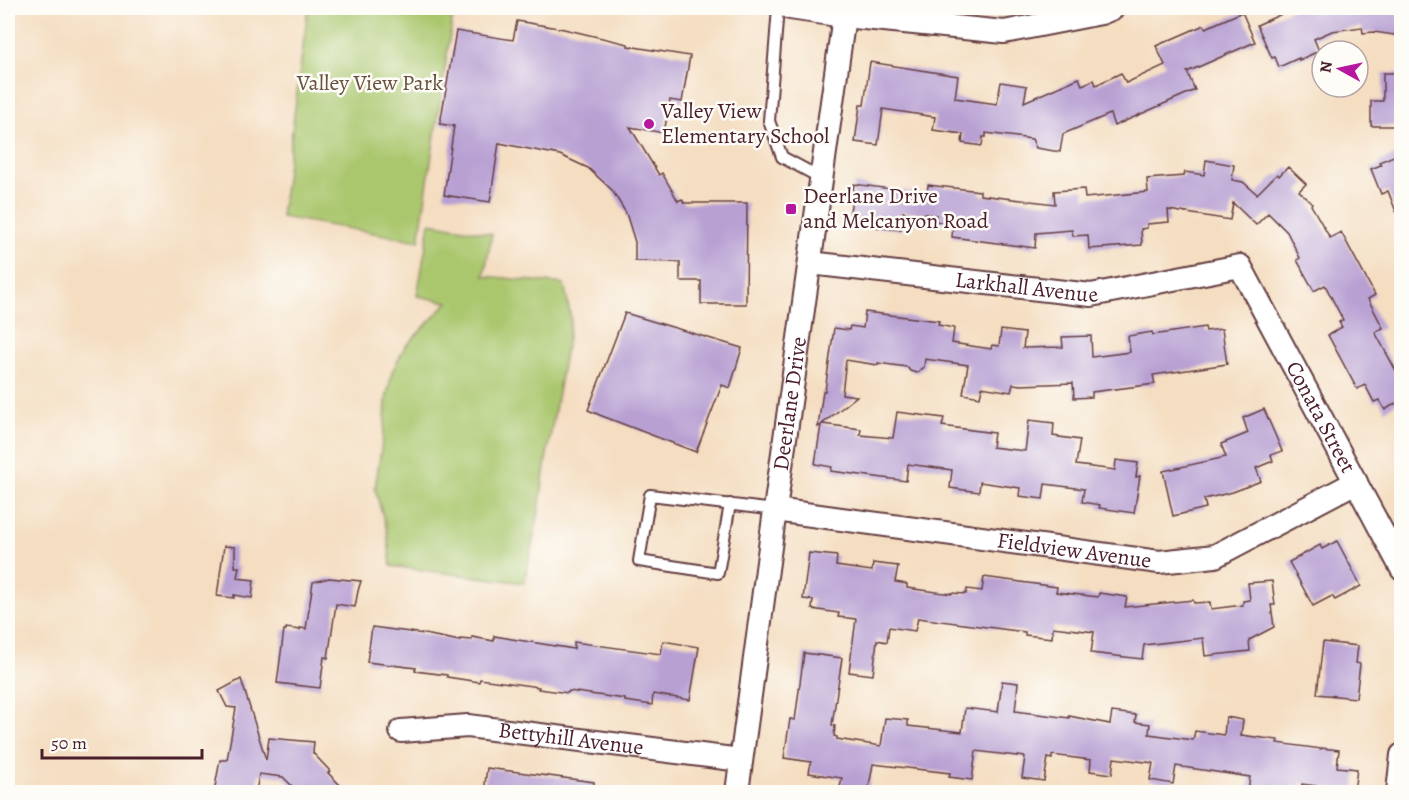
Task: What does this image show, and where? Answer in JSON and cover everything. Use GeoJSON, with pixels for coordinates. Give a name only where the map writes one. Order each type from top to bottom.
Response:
{"type":"FeatureCollection","features":[{"type":"Feature","properties":{"kind":"street"},"geometry":{"type":"LineString","coordinates":[[790,8],[844,16],[1004,32],[1101,13],[1113,8]]}},
{"type":"Feature","properties":{"kind":"street","name":"Deerlane Drive"},"geometry":{"type":"LineString","coordinates":[[737,792],[774,510],[844,16]]}},
{"type":"Feature","properties":{"kind":"street","name":"Larkhall Avenue"},"geometry":{"type":"LineString","coordinates":[[810,263],[1092,295],[1240,266]]}},
{"type":"Feature","properties":{"kind":"street","name":"Conata Street"},"geometry":{"type":"LineString","coordinates":[[1240,266],[1401,569]]}},
{"type":"Feature","properties":{"kind":"street","name":"Fieldview Avenue"},"geometry":{"type":"LineString","coordinates":[[774,510],[1159,562],[1215,556],[1356,483]]}},
{"type":"Feature","properties":{"kind":"street","name":"Bettyhill Avenue"},"geometry":{"type":"LineString","coordinates":[[401,731],[468,726],[741,760]]}},
{"type":"Feature","properties":{"kind":"street"},"geometry":{"type":"LineString","coordinates":[[1398,792],[1401,755]]}},
{"type":"Feature","properties":{"kind":"lane"},"geometry":{"type":"LineString","coordinates":[[778,8],[769,121],[782,157],[821,178]]}},
{"type":"Feature","properties":{"kind":"lane"},"geometry":{"type":"LineString","coordinates":[[730,504],[718,573],[639,561],[650,495],[730,504],[774,510]]}},
{"type":"Feature","properties":{"kind":"green space","name":"Valley View Park"},"geometry":{"type":"Polygon","coordinates":[[[308,8],[454,8],[419,241],[281,217],[308,8]]]}},
{"type":"Feature","properties":{"kind":"green space"},"geometry":{"type":"Polygon","coordinates":[[[430,223],[492,234],[484,276],[564,284],[571,319],[538,517],[524,583],[391,566],[387,531],[375,489],[385,423],[386,400],[392,372],[405,347],[448,302],[417,296],[430,223]]]}},
{"type":"Feature","properties":{"kind":"building"},"geometry":{"type":"Polygon","coordinates":[[[1295,8],[1401,8],[1401,36],[1374,32],[1363,33],[1362,27],[1332,31],[1310,39],[1310,55],[1279,67],[1275,57],[1272,58],[1257,25],[1295,8]]]}},
{"type":"Feature","properties":{"kind":"building"},"geometry":{"type":"Polygon","coordinates":[[[1242,12],[1255,42],[1187,72],[1195,90],[1114,126],[1110,114],[1063,134],[1060,152],[1036,148],[1032,139],[986,133],[982,146],[962,143],[963,134],[933,130],[935,117],[883,109],[878,145],[855,142],[860,105],[864,105],[870,62],[958,76],[955,98],[997,104],[1001,82],[1027,86],[1024,102],[1079,78],[1082,85],[1094,80],[1096,85],[1121,73],[1126,83],[1165,65],[1156,46],[1204,25],[1206,28],[1242,12]]]}},
{"type":"Feature","properties":{"kind":"building"},"geometry":{"type":"Polygon","coordinates":[[[517,21],[564,29],[628,44],[628,46],[690,56],[682,102],[670,100],[664,133],[630,127],[659,175],[662,173],[678,201],[682,199],[684,203],[747,203],[746,304],[701,304],[701,281],[680,281],[680,262],[635,261],[635,242],[626,213],[612,190],[588,168],[560,155],[499,143],[490,202],[444,195],[454,126],[440,124],[456,31],[513,40],[517,21]]]}},
{"type":"Feature","properties":{"kind":"building"},"geometry":{"type":"Polygon","coordinates":[[[1383,73],[1401,73],[1401,126],[1371,126],[1371,101],[1383,101],[1383,73]]]}},
{"type":"Feature","properties":{"kind":"building"},"geometry":{"type":"Polygon","coordinates":[[[1401,153],[1400,222],[1388,191],[1381,194],[1371,169],[1381,165],[1379,162],[1401,153]]]}},
{"type":"Feature","properties":{"kind":"building"},"geometry":{"type":"Polygon","coordinates":[[[1206,160],[1234,165],[1232,180],[1243,182],[1257,194],[1277,174],[1279,176],[1288,167],[1306,184],[1299,191],[1312,203],[1311,205],[1330,238],[1341,232],[1375,295],[1368,299],[1383,328],[1375,332],[1401,380],[1401,400],[1385,410],[1379,400],[1374,402],[1365,385],[1357,389],[1328,335],[1342,327],[1339,322],[1343,320],[1325,285],[1314,291],[1297,260],[1300,258],[1287,232],[1268,213],[1256,225],[1233,203],[1230,220],[1168,210],[1169,222],[1147,224],[1147,228],[1141,229],[1142,245],[1089,249],[1088,235],[1073,236],[1072,230],[1036,233],[1035,248],[952,237],[953,224],[935,221],[936,215],[903,212],[901,230],[866,226],[867,222],[849,219],[854,184],[927,194],[928,185],[980,191],[980,195],[1055,204],[1054,191],[1084,189],[1085,198],[1148,192],[1147,179],[1184,176],[1185,172],[1204,175],[1206,160]]]}},
{"type":"Feature","properties":{"kind":"building"},"geometry":{"type":"Polygon","coordinates":[[[865,312],[939,321],[938,325],[954,328],[952,343],[991,349],[992,345],[999,346],[1001,330],[1025,333],[1023,348],[1063,347],[1062,337],[1091,336],[1092,357],[1130,352],[1128,336],[1152,332],[1153,335],[1205,327],[1206,331],[1222,329],[1227,364],[1153,375],[1155,384],[1092,392],[1092,397],[1074,398],[1073,383],[1013,384],[1011,392],[982,387],[980,397],[963,394],[968,365],[925,359],[924,367],[917,373],[910,371],[907,367],[846,360],[842,394],[857,396],[822,424],[861,429],[860,435],[893,438],[897,412],[944,418],[942,426],[994,433],[992,447],[1025,451],[1029,420],[1054,423],[1053,436],[1080,440],[1076,465],[1115,470],[1116,460],[1138,463],[1136,477],[1140,476],[1134,513],[1099,508],[1100,505],[1082,502],[1084,489],[1045,484],[1043,499],[1019,496],[1020,488],[980,482],[979,492],[950,488],[952,470],[908,464],[906,481],[831,471],[832,467],[815,464],[823,391],[825,391],[834,328],[849,330],[850,326],[863,328],[865,312]]]}},
{"type":"Feature","properties":{"kind":"building"},"geometry":{"type":"Polygon","coordinates":[[[625,313],[742,348],[730,388],[722,385],[696,452],[588,410],[625,313]]]}},
{"type":"Feature","properties":{"kind":"building"},"geometry":{"type":"Polygon","coordinates":[[[1264,409],[1282,451],[1271,455],[1273,461],[1256,468],[1261,481],[1233,492],[1204,499],[1206,508],[1173,516],[1163,471],[1226,457],[1221,444],[1248,433],[1243,418],[1264,409]]]}},
{"type":"Feature","properties":{"kind":"building"},"geometry":{"type":"Polygon","coordinates":[[[1337,541],[1361,586],[1335,600],[1332,596],[1313,606],[1289,562],[1320,545],[1322,549],[1337,541]]]}},
{"type":"Feature","properties":{"kind":"building"},"geometry":{"type":"Polygon","coordinates":[[[224,546],[235,547],[235,567],[239,567],[237,578],[254,580],[252,598],[234,595],[234,598],[217,596],[224,546]]]}},
{"type":"Feature","properties":{"kind":"building"},"geometry":{"type":"Polygon","coordinates":[[[809,553],[837,556],[836,566],[872,571],[873,563],[898,566],[895,582],[907,584],[907,588],[966,594],[967,589],[982,591],[984,577],[1057,587],[1056,592],[1098,597],[1099,593],[1127,597],[1125,607],[1193,600],[1194,603],[1210,602],[1211,609],[1243,605],[1243,601],[1250,600],[1248,583],[1272,581],[1275,605],[1271,605],[1274,627],[1249,640],[1250,651],[1205,656],[1203,638],[1144,645],[1142,659],[1091,653],[1094,632],[1053,627],[1052,638],[1025,635],[1025,632],[918,618],[915,631],[889,627],[887,642],[877,640],[873,675],[849,672],[856,619],[838,617],[839,613],[812,609],[813,600],[803,599],[809,553]]]}},
{"type":"Feature","properties":{"kind":"building"},"geometry":{"type":"Polygon","coordinates":[[[329,578],[361,581],[355,607],[336,604],[328,658],[324,657],[320,688],[277,683],[284,630],[286,628],[306,629],[313,582],[329,578]]]}},
{"type":"Feature","properties":{"kind":"building"},"geometry":{"type":"Polygon","coordinates":[[[372,627],[460,641],[460,639],[472,640],[472,637],[494,641],[494,636],[574,649],[574,642],[661,654],[663,641],[699,647],[690,700],[653,694],[652,705],[625,701],[625,699],[538,689],[539,687],[480,679],[479,682],[415,671],[416,668],[367,662],[372,627]]]}},
{"type":"Feature","properties":{"kind":"building"},"geometry":{"type":"Polygon","coordinates":[[[1323,642],[1358,646],[1356,663],[1360,664],[1356,698],[1317,694],[1323,642]]]}},
{"type":"Feature","properties":{"kind":"building"},"geometry":{"type":"Polygon","coordinates":[[[804,653],[842,658],[832,725],[835,726],[834,736],[837,739],[881,746],[885,718],[908,720],[908,726],[962,732],[965,708],[998,712],[1002,681],[1018,683],[1015,711],[1069,718],[1069,716],[1110,724],[1112,712],[1136,715],[1135,722],[1150,724],[1149,734],[1193,740],[1195,731],[1224,735],[1226,717],[1243,720],[1241,735],[1278,740],[1277,743],[1339,750],[1337,767],[1357,769],[1354,791],[1302,784],[1301,792],[1248,792],[1250,777],[1176,766],[1173,784],[1150,780],[1153,763],[1114,758],[1112,774],[1090,771],[1091,760],[1052,755],[1052,759],[1048,758],[1044,781],[1022,778],[1025,757],[976,751],[972,780],[949,777],[950,773],[873,764],[868,792],[839,792],[842,778],[809,773],[811,762],[784,758],[790,719],[795,720],[804,653]]]}},
{"type":"Feature","properties":{"kind":"building"},"geometry":{"type":"Polygon","coordinates":[[[241,679],[266,760],[269,738],[314,742],[313,753],[330,771],[328,773],[347,792],[298,792],[283,777],[259,774],[256,792],[214,792],[220,760],[227,760],[236,708],[227,707],[219,691],[241,679]]]}},
{"type":"Feature","properties":{"kind":"building"},"geometry":{"type":"Polygon","coordinates":[[[487,768],[594,782],[594,792],[484,792],[487,768]]]}},
{"type":"Feature","properties":{"kind":"place","name":"Valley View Elementary School"},"geometry":{"type":"Point","coordinates":[649,124]}},
{"type":"Feature","properties":{"kind":"place","name":"Deerlane Drive and Melcanyon Road"},"geometry":{"type":"Point","coordinates":[791,209]}}]}
